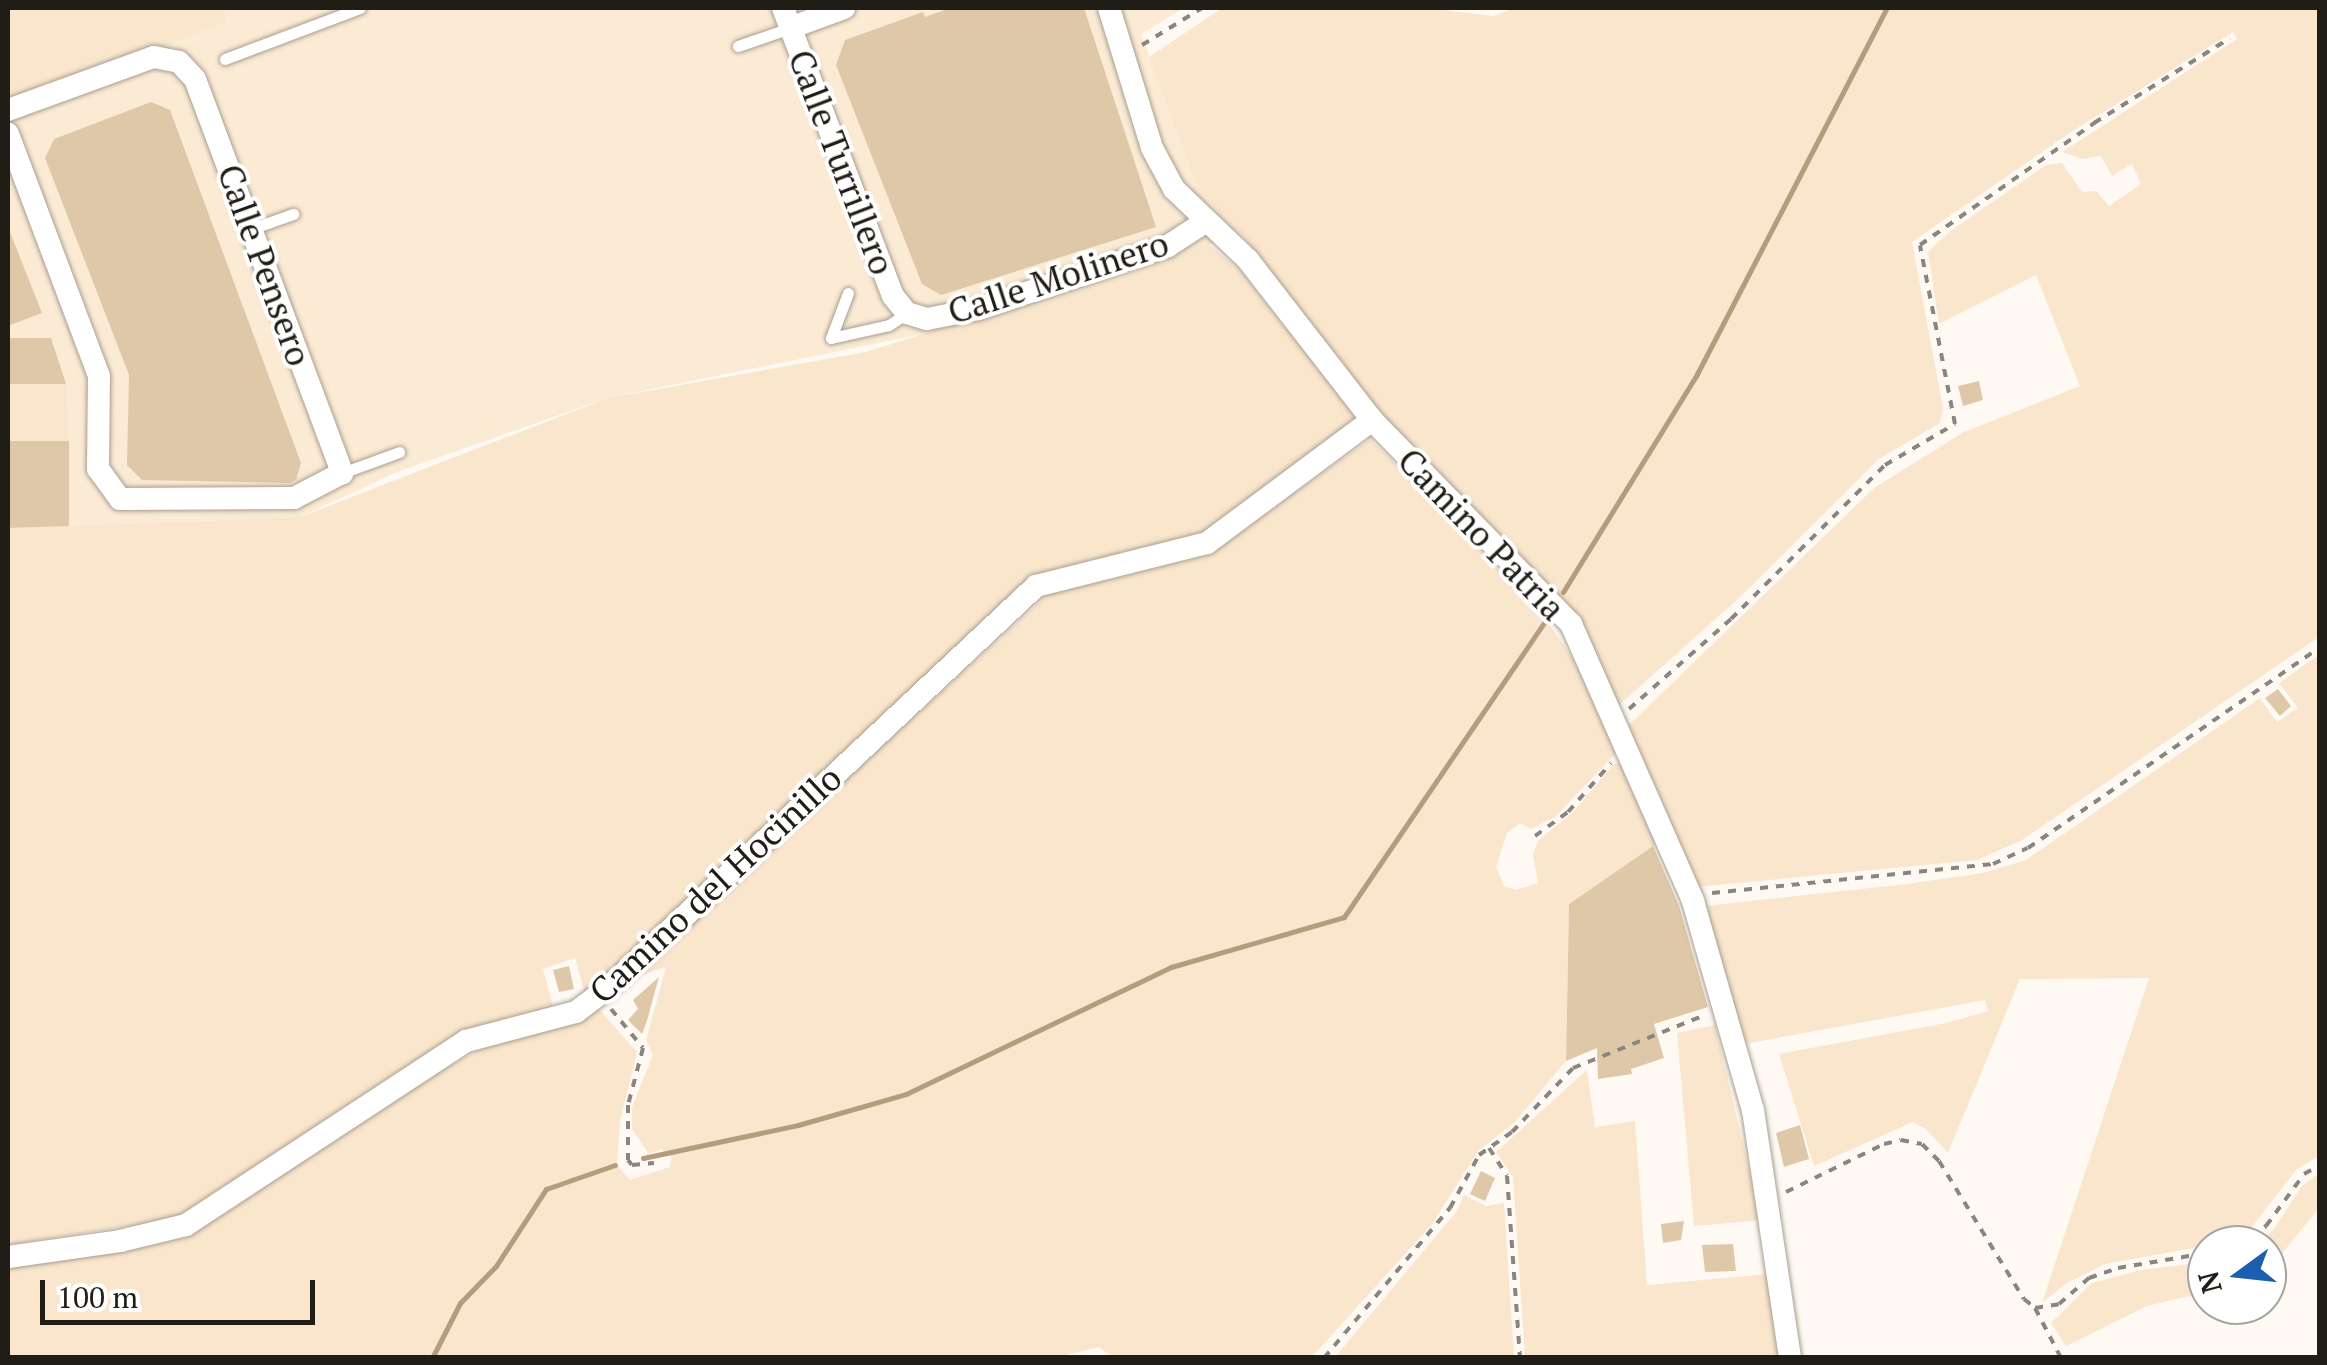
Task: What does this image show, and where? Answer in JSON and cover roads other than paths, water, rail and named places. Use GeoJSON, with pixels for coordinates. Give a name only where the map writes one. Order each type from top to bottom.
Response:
{"type":"FeatureCollection","features":[{"type":"Feature","properties":{"kind":"street"},"geometry":{"type":"LineString","coordinates":[[786,18],[844,8]]}},
{"type":"Feature","properties":{"kind":"street","name":"Camino Patria"},"geometry":{"type":"LineString","coordinates":[[1109,8],[1121,58],[1152,148],[1174,188],[1248,260],[1372,420],[1571,624],[1690,895],[1724,1007],[1753,1110],[1790,1358]]}},
{"type":"Feature","properties":{"kind":"street","name":"Calle Turrillero"},"geometry":{"type":"LineString","coordinates":[[786,18],[893,296],[907,314]]}},
{"type":"Feature","properties":{"kind":"street","name":"Calle Pensero"},"geometry":{"type":"LineString","coordinates":[[8,110],[154,56],[179,62],[196,79],[342,473]]}},
{"type":"Feature","properties":{"kind":"street"},"geometry":{"type":"LineString","coordinates":[[8,134],[99,376],[98,469],[120,499],[294,498],[342,473]]}},
{"type":"Feature","properties":{"kind":"street","name":"Calle Molinero"},"geometry":{"type":"LineString","coordinates":[[907,314],[927,318],[978,309],[1168,246],[1205,222]]}},
{"type":"Feature","properties":{"kind":"street","name":"Camino del Hocinillo"},"geometry":{"type":"LineString","coordinates":[[8,1257],[120,1241],[186,1226],[466,1040],[576,1012],[1036,586],[1207,543],[1372,420]]}},
{"type":"Feature","properties":{"kind":"lane"},"geometry":{"type":"LineString","coordinates":[[225,59],[360,8]]}},
{"type":"Feature","properties":{"kind":"lane"},"geometry":{"type":"LineString","coordinates":[[738,46],[786,18]]}},
{"type":"Feature","properties":{"kind":"lane"},"geometry":{"type":"LineString","coordinates":[[251,228],[292,214]]}},
{"type":"Feature","properties":{"kind":"lane"},"geometry":{"type":"LineString","coordinates":[[848,293],[830,338],[889,325],[907,314]]}},
{"type":"Feature","properties":{"kind":"lane"},"geometry":{"type":"LineString","coordinates":[[342,473],[399,452]]}},
{"type":"Feature","properties":{"kind":"waterway"},"geometry":{"type":"LineString","coordinates":[[1563,592],[1697,374],[1887,8]]}},
{"type":"Feature","properties":{"kind":"waterway"},"geometry":{"type":"LineString","coordinates":[[643,1158],[798,1125],[906,1094],[1171,967],[1344,917],[1545,621]]}},
{"type":"Feature","properties":{"kind":"waterway"},"geometry":{"type":"LineString","coordinates":[[432,1358],[460,1303],[496,1266],[546,1189],[615,1165]]}}]}
